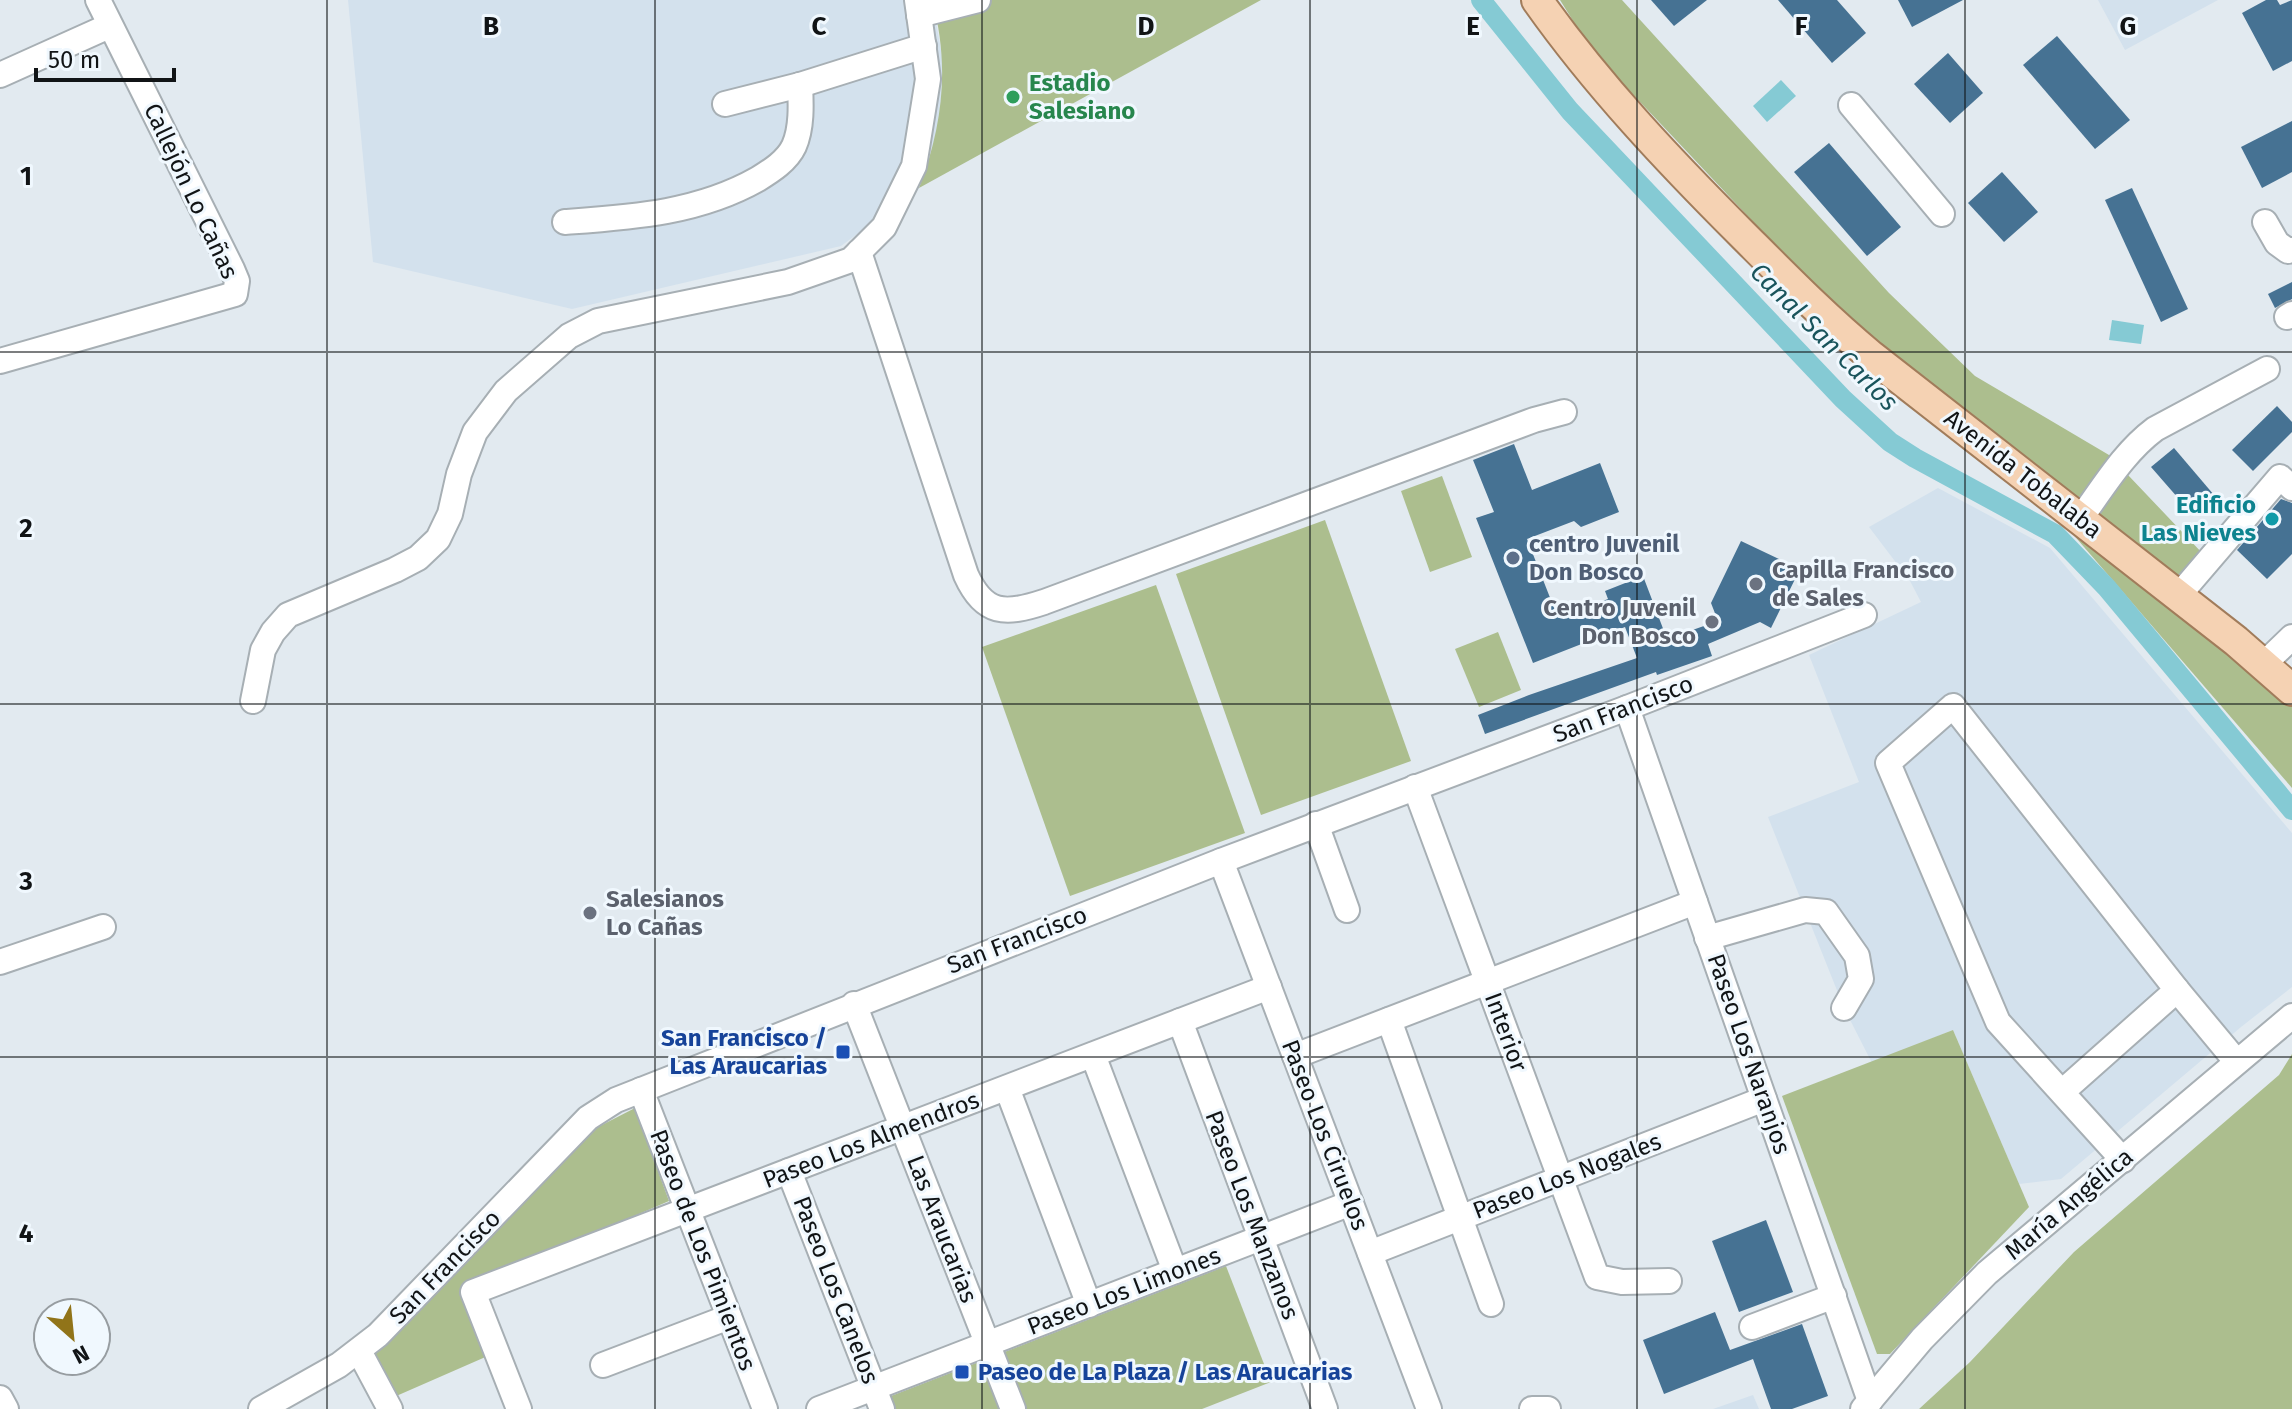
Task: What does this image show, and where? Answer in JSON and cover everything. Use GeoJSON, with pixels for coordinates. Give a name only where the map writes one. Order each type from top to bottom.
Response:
{"type":"FeatureCollection","features":[{"type":"Feature","properties":{"kind":"main road","name":"Avenida Tobalaba"},"geometry":{"type":"LineString","coordinates":[[1537,0],[1609,92],[1706,197],[1826,318],[2264,664],[2292,690]]}},
{"type":"Feature","properties":{"kind":"street","name":"Callejón Lo Cañas"},"geometry":{"type":"LineString","coordinates":[[0,361],[235,294],[237,281],[232,269],[98,0]]}},
{"type":"Feature","properties":{"kind":"street"},"geometry":{"type":"LineString","coordinates":[[253,701],[263,650],[288,615],[418,558],[438,539],[450,514],[459,474],[475,432],[506,391],[569,336],[598,321],[788,282],[851,260],[884,227],[914,166],[928,79],[918,8],[978,0]]}},
{"type":"Feature","properties":{"kind":"street"},"geometry":{"type":"LineString","coordinates":[[0,75],[109,26]]}},
{"type":"Feature","properties":{"kind":"street"},"geometry":{"type":"LineString","coordinates":[[725,104],[800,85],[924,46]]}},
{"type":"Feature","properties":{"kind":"street"},"geometry":{"type":"LineString","coordinates":[[565,222],[641,216],[685,208],[713,201],[770,172],[795,145],[800,116],[800,85]]}},
{"type":"Feature","properties":{"kind":"street"},"geometry":{"type":"LineString","coordinates":[[1851,105],[1942,214]]}},
{"type":"Feature","properties":{"kind":"street"},"geometry":{"type":"LineString","coordinates":[[2265,222],[2277,243],[2288,251],[2292,250]]}},
{"type":"Feature","properties":{"kind":"street"},"geometry":{"type":"LineString","coordinates":[[859,252],[966,575],[983,603],[1007,611],[1044,602],[1534,420],[1564,412]]}},
{"type":"Feature","properties":{"kind":"street"},"geometry":{"type":"LineString","coordinates":[[2080,519],[2141,439],[2267,369]]}},
{"type":"Feature","properties":{"kind":"street"},"geometry":{"type":"LineString","coordinates":[[2185,588],[2280,477],[2292,488]]}},
{"type":"Feature","properties":{"kind":"street","name":"San Francisco"},"geometry":{"type":"LineString","coordinates":[[261,1409],[339,1365],[378,1335],[588,1118],[616,1100],[1316,824],[1627,708],[1864,615]]}},
{"type":"Feature","properties":{"kind":"street"},"geometry":{"type":"LineString","coordinates":[[2264,664],[2292,637]]}},
{"type":"Feature","properties":{"kind":"street"},"geometry":{"type":"LineString","coordinates":[[2123,1160],[1998,1022],[1888,763],[1953,706],[2236,1061]]}},
{"type":"Feature","properties":{"kind":"street","name":"Paseo Los Naranjos"},"geometry":{"type":"LineString","coordinates":[[1627,708],[1834,1296],[1867,1405]]}},
{"type":"Feature","properties":{"kind":"street","name":"Interior"},"geometry":{"type":"LineString","coordinates":[[1415,787],[1597,1277],[1622,1282],[1669,1281]]}},
{"type":"Feature","properties":{"kind":"street"},"geometry":{"type":"LineString","coordinates":[[1316,824],[1347,910]]}},
{"type":"Feature","properties":{"kind":"street","name":"Paseo Los Ciruelos"},"geometry":{"type":"LineString","coordinates":[[1221,861],[1429,1409]]}},
{"type":"Feature","properties":{"kind":"street"},"geometry":{"type":"LineString","coordinates":[[1295,1056],[1695,902]]}},
{"type":"Feature","properties":{"kind":"street"},"geometry":{"type":"LineString","coordinates":[[1707,938],[1805,910],[1826,912],[1857,956],[1861,979],[1844,1008]]}},
{"type":"Feature","properties":{"kind":"street"},"geometry":{"type":"LineString","coordinates":[[0,962],[103,927]]}},
{"type":"Feature","properties":{"kind":"street","name":"Paseo Los Almendros"},"geometry":{"type":"LineString","coordinates":[[519,1409],[473,1292],[1269,987]]}},
{"type":"Feature","properties":{"kind":"street"},"geometry":{"type":"LineString","coordinates":[[2062,1092],[2177,990]]}},
{"type":"Feature","properties":{"kind":"street","name":"Las Araucarias"},"geometry":{"type":"LineString","coordinates":[[854,1004],[1013,1409]]}},
{"type":"Feature","properties":{"kind":"street","name":"María Angélica"},"geometry":{"type":"LineString","coordinates":[[1867,1405],[1922,1339],[1971,1288],[2292,1016]]}},
{"type":"Feature","properties":{"kind":"street"},"geometry":{"type":"LineString","coordinates":[[1389,1020],[1491,1304]]}},
{"type":"Feature","properties":{"kind":"street","name":"Paseo Los Manzanos"},"geometry":{"type":"LineString","coordinates":[[1180,1021],[1325,1409]]}},
{"type":"Feature","properties":{"kind":"street"},"geometry":{"type":"LineString","coordinates":[[1093,1055],[1175,1271]]}},
{"type":"Feature","properties":{"kind":"street"},"geometry":{"type":"LineString","coordinates":[[1007,1088],[1089,1305]]}},
{"type":"Feature","properties":{"kind":"street","name":"Paseo de Los Pimientos"},"geometry":{"type":"LineString","coordinates":[[641,1090],[765,1409]]}},
{"type":"Feature","properties":{"kind":"street","name":"Paseo Los Nogales"},"geometry":{"type":"LineString","coordinates":[[1370,1253],[1764,1099]]}},
{"type":"Feature","properties":{"kind":"street","name":"Paseo Los Canelos"},"geometry":{"type":"LineString","coordinates":[[789,1171],[878,1398]]}},
{"type":"Feature","properties":{"kind":"street","name":"Paseo Los Limones"},"geometry":{"type":"LineString","coordinates":[[819,1409],[878,1398],[987,1344],[1351,1203]]}},
{"type":"Feature","properties":{"kind":"street"},"geometry":{"type":"LineString","coordinates":[[1752,1327],[1834,1296]]}},
{"type":"Feature","properties":{"kind":"street"},"geometry":{"type":"LineString","coordinates":[[603,1365],[729,1317]]}},
{"type":"Feature","properties":{"kind":"street"},"geometry":{"type":"LineString","coordinates":[[359,1351],[390,1409]]}},
{"type":"Feature","properties":{"kind":"street"},"geometry":{"type":"LineString","coordinates":[[0,1398],[6,1409]]}},
{"type":"Feature","properties":{"kind":"street"},"geometry":{"type":"LineString","coordinates":[[1532,1409],[1548,1409]]}},
{"type":"Feature","properties":{"kind":"shaded area"},"geometry":{"type":"Polygon","coordinates":[[[348,0],[932,0],[943,61],[941,110],[936,136],[919,188],[841,246],[572,309],[373,262],[348,0]]]}},
{"type":"Feature","properties":{"kind":"shaded area"},"geometry":{"type":"Polygon","coordinates":[[[2098,0],[2218,0],[2125,50],[2098,0]]]}},
{"type":"Feature","properties":{"kind":"shaded area"},"geometry":{"type":"Polygon","coordinates":[[[1938,488],[2050,548],[2292,833],[2292,987],[2061,1179],[2019,1184],[1953,1030],[1872,1063],[1844,1008],[1768,817],[1859,782],[1809,655],[1921,602],[1910,581],[1869,527],[1938,488]]]}},
{"type":"Feature","properties":{"kind":"shaded area"},"geometry":{"type":"Polygon","coordinates":[[[1753,1395],[1759,1409],[1713,1409],[1753,1395]]]}},
{"type":"Feature","properties":{"kind":"green space","name":"Estadio Salesiano"},"geometry":{"type":"Polygon","coordinates":[[[932,0],[1261,0],[919,188],[934,141],[941,95],[941,48],[932,0]]]}},
{"type":"Feature","properties":{"kind":"green space"},"geometry":{"type":"Polygon","coordinates":[[[1560,0],[1622,0],[1889,293],[1975,376],[2109,455],[2204,555],[2181,585],[1840,314],[1592,51],[1560,0]]]}},
{"type":"Feature","properties":{"kind":"green space"},"geometry":{"type":"Polygon","coordinates":[[[1442,476],[1472,557],[1430,572],[1401,491],[1442,476]]]}},
{"type":"Feature","properties":{"kind":"green space"},"geometry":{"type":"Polygon","coordinates":[[[1325,520],[1411,761],[1261,815],[1176,574],[1325,520]]]}},
{"type":"Feature","properties":{"kind":"green space"},"geometry":{"type":"Polygon","coordinates":[[[2065,525],[2231,645],[2292,707],[2292,788],[2065,525]]]}},
{"type":"Feature","properties":{"kind":"green space"},"geometry":{"type":"Polygon","coordinates":[[[1156,585],[1245,833],[1070,896],[982,647],[1156,585]]]}},
{"type":"Feature","properties":{"kind":"green space"},"geometry":{"type":"Polygon","coordinates":[[[1498,632],[1521,690],[1479,707],[1455,649],[1498,632]]]}},
{"type":"Feature","properties":{"kind":"green space"},"geometry":{"type":"Polygon","coordinates":[[[1953,1030],[2029,1207],[1890,1354],[1877,1354],[1782,1096],[1953,1030]]]}},
{"type":"Feature","properties":{"kind":"green space"},"geometry":{"type":"Polygon","coordinates":[[[2292,1054],[2292,1409],[1919,1409],[1970,1362],[2074,1252],[2279,1075],[2292,1054]]]}},
{"type":"Feature","properties":{"kind":"green space"},"geometry":{"type":"Polygon","coordinates":[[[635,1108],[669,1201],[465,1289],[490,1355],[394,1397],[373,1354],[598,1127],[635,1108]]]}},
{"type":"Feature","properties":{"kind":"green space"},"geometry":{"type":"Polygon","coordinates":[[[1226,1266],[1271,1382],[1202,1409],[896,1409],[891,1396],[1226,1266]]]}},
{"type":"Feature","properties":{"kind":"water"},"geometry":{"type":"Polygon","coordinates":[[[1781,80],[1796,96],[1767,122],[1753,106],[1781,80]]]}},
{"type":"Feature","properties":{"kind":"water"},"geometry":{"type":"Polygon","coordinates":[[[2112,320],[2144,325],[2141,344],[2109,340],[2112,320]]]}},
{"type":"Feature","properties":{"kind":"building"},"geometry":{"type":"Polygon","coordinates":[[[1651,0],[1707,0],[1674,26],[1651,0]]]}},
{"type":"Feature","properties":{"kind":"building"},"geometry":{"type":"Polygon","coordinates":[[[1778,0],[1837,0],[1866,33],[1832,63],[1778,0]]]}},
{"type":"Feature","properties":{"kind":"building"},"geometry":{"type":"Polygon","coordinates":[[[1898,0],[1963,0],[1912,27],[1898,0]]]}},
{"type":"Feature","properties":{"kind":"building"},"geometry":{"type":"Polygon","coordinates":[[[2266,0],[2277,0],[2280,5],[2292,0],[2292,61],[2273,71],[2242,13],[2266,0]]]}},
{"type":"Feature","properties":{"kind":"building"},"geometry":{"type":"Polygon","coordinates":[[[2057,36],[2130,120],[2095,149],[2023,65],[2057,36]]]}},
{"type":"Feature","properties":{"kind":"building"},"geometry":{"type":"Polygon","coordinates":[[[1948,53],[1983,93],[1950,123],[1914,84],[1948,53]]]}},
{"type":"Feature","properties":{"kind":"building"},"geometry":{"type":"Polygon","coordinates":[[[2292,121],[2292,172],[2262,188],[2241,147],[2292,121]]]}},
{"type":"Feature","properties":{"kind":"building"},"geometry":{"type":"Polygon","coordinates":[[[1829,143],[1901,227],[1867,256],[1794,172],[1829,143]]]}},
{"type":"Feature","properties":{"kind":"building"},"geometry":{"type":"Polygon","coordinates":[[[2002,172],[2038,212],[2004,242],[1968,203],[2002,172]]]}},
{"type":"Feature","properties":{"kind":"building"},"geometry":{"type":"Polygon","coordinates":[[[2132,188],[2188,309],[2161,322],[2105,200],[2132,188]]]}},
{"type":"Feature","properties":{"kind":"building"},"geometry":{"type":"Polygon","coordinates":[[[2292,282],[2292,299],[2275,308],[2268,294],[2292,282]]]}},
{"type":"Feature","properties":{"kind":"building"},"geometry":{"type":"Polygon","coordinates":[[[2277,406],[2292,422],[2292,432],[2253,471],[2232,450],[2277,406]]]}},
{"type":"Feature","properties":{"kind":"building"},"geometry":{"type":"Polygon","coordinates":[[[1514,444],[1532,490],[1600,463],[1619,512],[1581,527],[1574,521],[1527,539],[1558,618],[1608,599],[1605,591],[1643,576],[1667,639],[1718,621],[1711,603],[1741,541],[1800,569],[1771,628],[1760,622],[1708,644],[1712,656],[1657,675],[1656,672],[1485,734],[1478,715],[1637,658],[1625,627],[1533,663],[1476,518],[1494,512],[1473,460],[1514,444]]]}},
{"type":"Feature","properties":{"kind":"building"},"geometry":{"type":"Polygon","coordinates":[[[2174,448],[2214,495],[2192,514],[2151,467],[2174,448]]]}},
{"type":"Feature","properties":{"kind":"building","name":"Edificio Las Nieves"},"geometry":{"type":"Polygon","coordinates":[[[2281,499],[2292,503],[2292,554],[2267,579],[2237,550],[2281,499]]]}},
{"type":"Feature","properties":{"kind":"building"},"geometry":{"type":"Polygon","coordinates":[[[1766,1220],[1793,1292],[1739,1312],[1712,1241],[1766,1220]]]}},
{"type":"Feature","properties":{"kind":"building"},"geometry":{"type":"Polygon","coordinates":[[[1715,1312],[1730,1350],[1802,1324],[1828,1396],[1792,1409],[1771,1409],[1753,1359],[1664,1394],[1643,1340],[1715,1312]]]}},
{"type":"Feature","properties":{"kind":"waterway","name":"Canal San Carlos"},"geometry":{"type":"LineString","coordinates":[[1481,0],[1570,111],[1843,399],[1890,442],[1915,458],[2055,534],[2107,588],[2292,810]]}},
{"type":"Feature","properties":{"kind":"place","name":"Estadio Salesiano"},"geometry":{"type":"Point","coordinates":[1013,97]}},
{"type":"Feature","properties":{"kind":"place","name":"Edificio Las Nieves"},"geometry":{"type":"Point","coordinates":[2272,519]}},
{"type":"Feature","properties":{"kind":"place","name":"centro Juvenil Don Bosco"},"geometry":{"type":"Point","coordinates":[1513,558]}},
{"type":"Feature","properties":{"kind":"place","name":"Capilla Francisco de Sales"},"geometry":{"type":"Point","coordinates":[1756,584]}},
{"type":"Feature","properties":{"kind":"place","name":"Centro Juvenil Don Bosco"},"geometry":{"type":"Point","coordinates":[1712,622]}},
{"type":"Feature","properties":{"kind":"place","name":"Salesianos Lo Cañas"},"geometry":{"type":"Point","coordinates":[590,913]}},
{"type":"Feature","properties":{"kind":"place","name":"San Francisco / Las Araucarias"},"geometry":{"type":"Point","coordinates":[843,1052]}},
{"type":"Feature","properties":{"kind":"place","name":"Paseo de La Plaza / Las Araucarias"},"geometry":{"type":"Point","coordinates":[962,1372]}}]}
